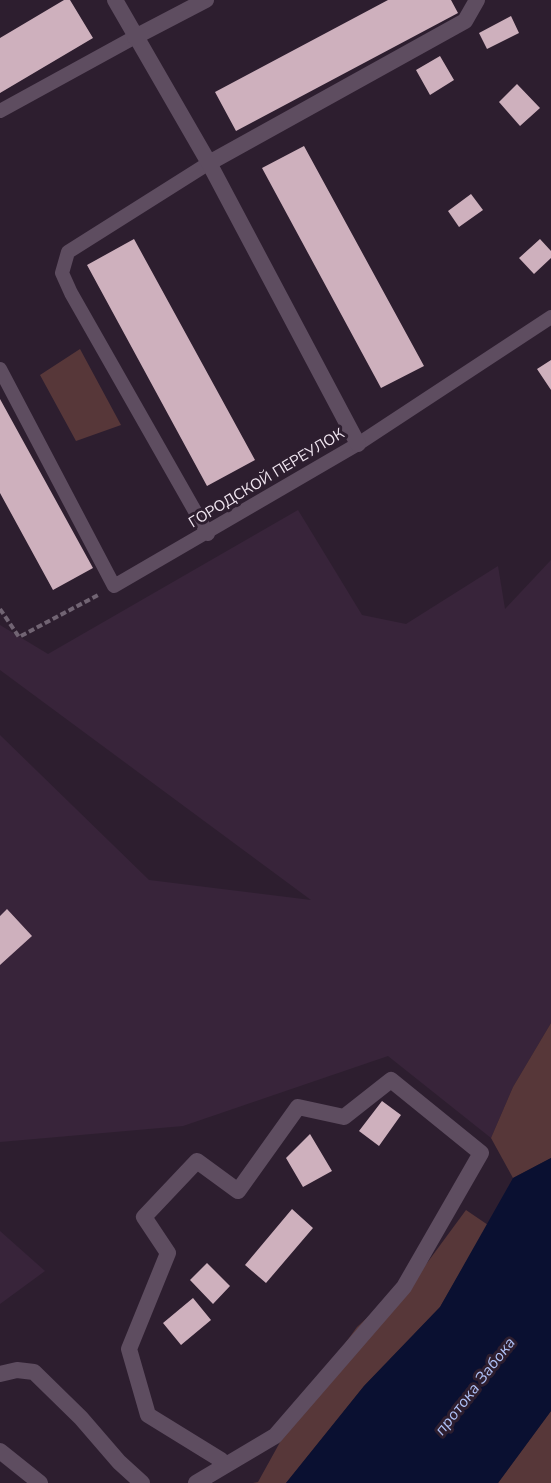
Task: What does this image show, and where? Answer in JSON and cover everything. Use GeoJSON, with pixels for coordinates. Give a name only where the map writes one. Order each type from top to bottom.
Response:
{"type":"FeatureCollection","features":[{"type":"Feature","properties":{"kind":"street"},"geometry":{"type":"LineString","coordinates":[[115,0],[209,163],[358,444]]}},
{"type":"Feature","properties":{"kind":"street"},"geometry":{"type":"LineString","coordinates":[[135,37],[206,0]]}},
{"type":"Feature","properties":{"kind":"street"},"geometry":{"type":"LineString","coordinates":[[209,163],[465,21],[477,0]]}},
{"type":"Feature","properties":{"kind":"street"},"geometry":{"type":"LineString","coordinates":[[196,1483],[275,1436],[404,1287],[480,1153],[391,1080],[344,1117],[298,1107],[238,1191],[197,1161],[144,1217],[168,1253],[129,1349],[148,1415],[221,1460]]}},
{"type":"Feature","properties":{"kind":"street"},"geometry":{"type":"LineString","coordinates":[[0,1374],[17,1370],[34,1372],[81,1418],[118,1462],[142,1483]]}},
{"type":"Feature","properties":{"kind":"street"},"geometry":{"type":"LineString","coordinates":[[0,1450],[40,1483]]}},
{"type":"Feature","properties":{"kind":"lane"},"geometry":{"type":"LineString","coordinates":[[0,111],[135,37]]}},
{"type":"Feature","properties":{"kind":"lane"},"geometry":{"type":"LineString","coordinates":[[208,534],[71,293],[62,273],[68,252],[209,163]]}},
{"type":"Feature","properties":{"kind":"lane","name":"ГОРОДСКОЙ ПЕРЕУЛОК"},"geometry":{"type":"LineString","coordinates":[[114,586],[208,534],[358,444],[551,317]]}},
{"type":"Feature","properties":{"kind":"lane"},"geometry":{"type":"LineString","coordinates":[[0,369],[114,586]]}},
{"type":"Feature","properties":{"kind":"path"},"geometry":{"type":"LineString","coordinates":[[0,609],[19,637],[114,586]]}},
{"type":"Feature","properties":{"kind":"shaded area"},"geometry":{"type":"Polygon","coordinates":[[[80,349],[121,425],[76,441],[40,375],[80,349]]]}},
{"type":"Feature","properties":{"kind":"shaded area"},"geometry":{"type":"Polygon","coordinates":[[[298,510],[362,615],[406,624],[498,566],[505,609],[551,560],[551,1023],[513,1087],[491,1138],[388,1056],[183,1126],[0,1142],[0,735],[149,880],[311,900],[0,670],[0,625],[48,654],[298,510]]]}},
{"type":"Feature","properties":{"kind":"shaded area"},"geometry":{"type":"Polygon","coordinates":[[[551,1023],[551,1158],[513,1178],[491,1138],[513,1087],[551,1023]]]}},
{"type":"Feature","properties":{"kind":"shaded area"},"geometry":{"type":"Polygon","coordinates":[[[466,1210],[488,1225],[440,1307],[364,1386],[286,1483],[253,1483],[258,1482],[300,1406],[357,1327],[427,1263],[466,1210]]]}},
{"type":"Feature","properties":{"kind":"shaded area"},"geometry":{"type":"Polygon","coordinates":[[[0,1231],[45,1271],[0,1304],[0,1231]]]}},
{"type":"Feature","properties":{"kind":"shaded area"},"geometry":{"type":"Polygon","coordinates":[[[551,1411],[551,1483],[498,1483],[551,1411]]]}},
{"type":"Feature","properties":{"kind":"water","name":"протока Забока"},"geometry":{"type":"Polygon","coordinates":[[[551,1158],[551,1411],[498,1483],[286,1483],[364,1386],[440,1307],[513,1178],[551,1158]]]}},
{"type":"Feature","properties":{"kind":"building"},"geometry":{"type":"Polygon","coordinates":[[[64,0],[70,0],[93,38],[0,93],[0,38],[64,0]]]}},
{"type":"Feature","properties":{"kind":"building"},"geometry":{"type":"Polygon","coordinates":[[[388,0],[451,0],[458,13],[236,131],[215,92],[388,0]]]}},
{"type":"Feature","properties":{"kind":"building"},"geometry":{"type":"Polygon","coordinates":[[[511,16],[519,33],[487,49],[479,33],[511,16]]]}},
{"type":"Feature","properties":{"kind":"building"},"geometry":{"type":"Polygon","coordinates":[[[440,56],[454,80],[430,95],[416,70],[440,56]]]}},
{"type":"Feature","properties":{"kind":"building"},"geometry":{"type":"Polygon","coordinates":[[[517,84],[540,108],[520,126],[499,102],[517,84]]]}},
{"type":"Feature","properties":{"kind":"building"},"geometry":{"type":"Polygon","coordinates":[[[304,146],[424,366],[381,388],[262,168],[304,146]]]}},
{"type":"Feature","properties":{"kind":"building"},"geometry":{"type":"Polygon","coordinates":[[[471,194],[483,210],[459,227],[448,211],[471,194]]]}},
{"type":"Feature","properties":{"kind":"building"},"geometry":{"type":"Polygon","coordinates":[[[134,239],[255,460],[207,486],[87,265],[134,239]]]}},
{"type":"Feature","properties":{"kind":"building"},"geometry":{"type":"Polygon","coordinates":[[[540,239],[551,251],[551,258],[534,274],[519,258],[540,239]]]}},
{"type":"Feature","properties":{"kind":"building"},"geometry":{"type":"Polygon","coordinates":[[[551,360],[551,390],[537,369],[551,360]]]}},
{"type":"Feature","properties":{"kind":"building"},"geometry":{"type":"Polygon","coordinates":[[[0,399],[93,568],[53,590],[0,493],[0,399]]]}},
{"type":"Feature","properties":{"kind":"building"},"geometry":{"type":"Polygon","coordinates":[[[7,909],[32,936],[0,965],[0,916],[7,909]]]}},
{"type":"Feature","properties":{"kind":"building"},"geometry":{"type":"Polygon","coordinates":[[[382,1101],[401,1115],[379,1146],[359,1131],[382,1101]]]}},
{"type":"Feature","properties":{"kind":"building"},"geometry":{"type":"Polygon","coordinates":[[[310,1134],[332,1171],[303,1187],[286,1158],[310,1134]]]}},
{"type":"Feature","properties":{"kind":"building"},"geometry":{"type":"Polygon","coordinates":[[[292,1209],[313,1228],[266,1283],[245,1265],[292,1209]]]}},
{"type":"Feature","properties":{"kind":"building"},"geometry":{"type":"Polygon","coordinates":[[[207,1263],[230,1286],[213,1304],[190,1280],[207,1263]]]}},
{"type":"Feature","properties":{"kind":"building"},"geometry":{"type":"Polygon","coordinates":[[[193,1298],[211,1320],[181,1345],[163,1323],[193,1298]]]}}]}
